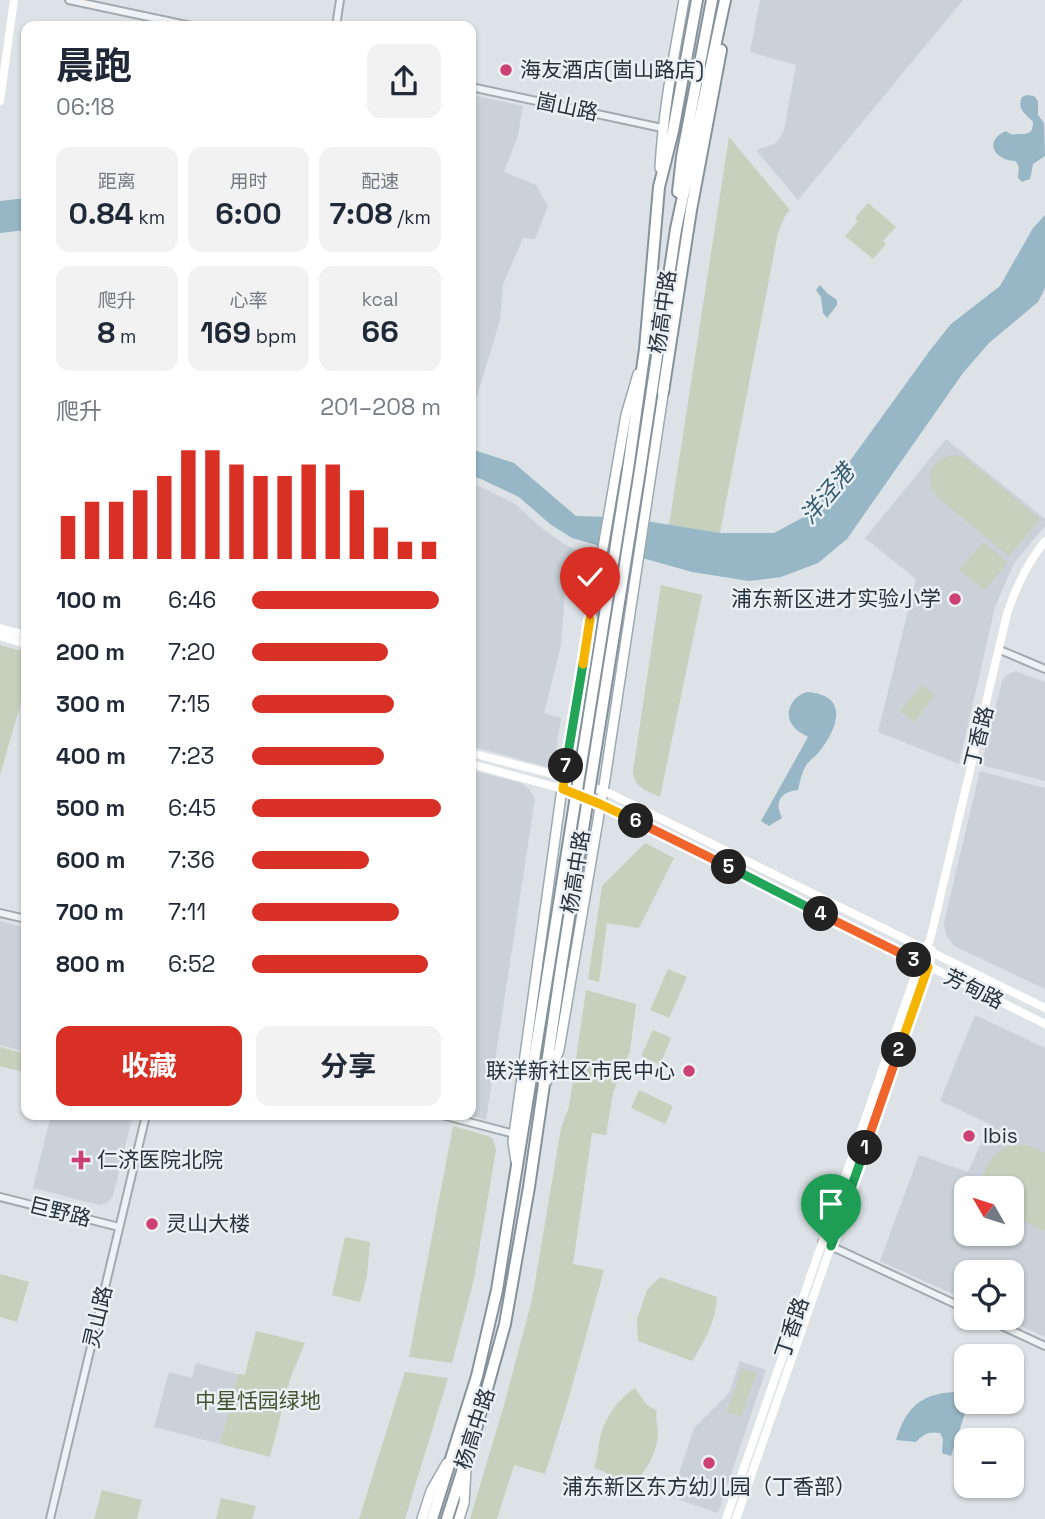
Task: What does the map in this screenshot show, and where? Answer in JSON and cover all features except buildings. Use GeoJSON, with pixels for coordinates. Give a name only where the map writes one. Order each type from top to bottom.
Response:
{"type":"FeatureCollection","features":[{"type":"Feature","properties":{"kind":"highway","name":"杨高中路"},"geometry":{"type":"LineString","coordinates":[[451,1517],[505,1324],[542,1094],[634,470],[659,187],[673,131],[697,0]]}},
{"type":"Feature","properties":{"kind":"highway"},"geometry":{"type":"LineString","coordinates":[[676,229],[682,158],[712,0]]}},
{"type":"Feature","properties":{"kind":"highway","name":"杨高中路"},"geometry":{"type":"LineString","coordinates":[[434,1515],[477,1376],[491,1316],[676,229],[725,0]]}},
{"type":"Feature","properties":{"kind":"highway"},"geometry":{"type":"LineString","coordinates":[[663,392],[691,210],[731,0]]}},
{"type":"Feature","properties":{"kind":"main road"},"geometry":{"type":"LineString","coordinates":[[659,187],[662,128],[684,2]]}},
{"type":"Feature","properties":{"kind":"main road","name":"杨高中路"},"geometry":{"type":"LineString","coordinates":[[542,1094],[559,1050],[603,790],[663,392],[667,328],[687,177]]}},
{"type":"Feature","properties":{"kind":"main road","name":"杨高中路"},"geometry":{"type":"LineString","coordinates":[[517,1168],[513,1142],[564,777],[626,415],[645,349]]}},
{"type":"Feature","properties":{"kind":"main road","name":"杨高中路"},"geometry":{"type":"LineString","coordinates":[[422,1519],[431,1491],[454,1450]]}},
{"type":"Feature","properties":{"kind":"street"},"geometry":{"type":"LineString","coordinates":[[0,101],[14,0]]}},
{"type":"Feature","properties":{"kind":"street"},"geometry":{"type":"LineString","coordinates":[[69,0],[168,21]]}},
{"type":"Feature","properties":{"kind":"street"},"geometry":{"type":"LineString","coordinates":[[337,21],[340,0]]}},
{"type":"Feature","properties":{"kind":"street","name":"崮山路"},"geometry":{"type":"LineString","coordinates":[[476,88],[662,128]]}},
{"type":"Feature","properties":{"kind":"street","name":"丁香路"},"geometry":{"type":"LineString","coordinates":[[736,1519],[831,1246],[924,965],[1007,614],[1023,573],[1045,541]]}},
{"type":"Feature","properties":{"kind":"street"},"geometry":{"type":"LineString","coordinates":[[0,628],[21,634]]}},
{"type":"Feature","properties":{"kind":"street"},"geometry":{"type":"LineString","coordinates":[[0,636],[21,642]]}},
{"type":"Feature","properties":{"kind":"street"},"geometry":{"type":"LineString","coordinates":[[1000,650],[1045,669]]}},
{"type":"Feature","properties":{"kind":"street","name":"芳甸路"},"geometry":{"type":"LineString","coordinates":[[476,754],[603,790],[929,947],[1045,1009]]}},
{"type":"Feature","properties":{"kind":"street","name":"芳甸路"},"geometry":{"type":"LineString","coordinates":[[476,765],[563,789],[1045,1024]]}},
{"type":"Feature","properties":{"kind":"street"},"geometry":{"type":"LineString","coordinates":[[0,913],[21,918]]}},
{"type":"Feature","properties":{"kind":"street","name":"丁香路"},"geometry":{"type":"LineString","coordinates":[[726,1519],[821,1242],[924,965]]}},
{"type":"Feature","properties":{"kind":"street","name":"灵山路"},"geometry":{"type":"LineString","coordinates":[[50,1519],[145,1120]]}},
{"type":"Feature","properties":{"kind":"street"},"geometry":{"type":"LineString","coordinates":[[461,1120],[514,1134]]}},
{"type":"Feature","properties":{"kind":"street","name":"巨野路"},"geometry":{"type":"LineString","coordinates":[[0,1197],[119,1227]]}},
{"type":"Feature","properties":{"kind":"street"},"geometry":{"type":"LineString","coordinates":[[821,1242],[954,1303]]}},
{"type":"Feature","properties":{"kind":"street"},"geometry":{"type":"LineString","coordinates":[[1011,1330],[1045,1346]]}},
{"type":"Feature","properties":{"kind":"shaded area"},"geometry":{"type":"Polygon","coordinates":[[[760,0],[963,0],[798,200],[756,150],[774,144],[784,130],[796,65],[750,52],[760,0]]]}},
{"type":"Feature","properties":{"kind":"shaded area"},"geometry":{"type":"Polygon","coordinates":[[[476,96],[523,106],[518,135],[504,172],[536,185],[548,206],[535,239],[523,238],[503,284],[500,320],[476,399],[476,96]]]}},
{"type":"Feature","properties":{"kind":"shaded area","name":"浦东新区进才实验小学"},"geometry":{"type":"Polygon","coordinates":[[[946,439],[1045,519],[1045,526],[1014,563],[995,607],[959,764],[878,732],[916,579],[865,538],[946,439]]]}},
{"type":"Feature","properties":{"kind":"shaded area"},"geometry":{"type":"Polygon","coordinates":[[[476,485],[515,504],[544,530],[576,550],[569,565],[561,645],[544,713],[561,718],[554,763],[550,768],[476,747],[476,485]]]}},
{"type":"Feature","properties":{"kind":"shaded area"},"geometry":{"type":"Polygon","coordinates":[[[1015,671],[1045,682],[1045,781],[981,765],[1002,681],[1005,676],[1015,671]]]}},
{"type":"Feature","properties":{"kind":"shaded area"},"geometry":{"type":"Polygon","coordinates":[[[476,771],[521,783],[535,798],[486,1120],[476,1117],[476,771]]]}},
{"type":"Feature","properties":{"kind":"shaded area"},"geometry":{"type":"Polygon","coordinates":[[[980,771],[1045,788],[1045,989],[954,946],[946,935],[944,922],[980,771]]]}},
{"type":"Feature","properties":{"kind":"shaded area"},"geometry":{"type":"Polygon","coordinates":[[[0,921],[21,927],[21,1051],[0,1045],[0,921]]]}},
{"type":"Feature","properties":{"kind":"shaded area"},"geometry":{"type":"Polygon","coordinates":[[[975,1015],[1045,1048],[1045,1337],[1024,1327],[1024,1260],[954,1260],[954,1295],[880,1261],[919,1155],[968,1172],[990,1124],[940,1101],[975,1015]]]}},
{"type":"Feature","properties":{"kind":"shaded area","name":"仁济医院北院"},"geometry":{"type":"Polygon","coordinates":[[[50,1120],[132,1120],[113,1196],[107,1203],[99,1205],[33,1188],[50,1120]]]}},
{"type":"Feature","properties":{"kind":"shaded area","name":"浦东新区东方幼儿园（丁香部）"},"geometry":{"type":"Polygon","coordinates":[[[740,1361],[766,1370],[718,1513],[671,1497],[694,1428],[729,1393],[740,1361]]]}},
{"type":"Feature","properties":{"kind":"shaded area"},"geometry":{"type":"Polygon","coordinates":[[[196,1363],[238,1374],[220,1444],[154,1427],[169,1372],[192,1378],[196,1363]]]}},
{"type":"Feature","properties":{"kind":"green space"},"geometry":{"type":"Polygon","coordinates":[[[729,137],[790,210],[778,233],[720,533],[669,525],[729,137]]]}},
{"type":"Feature","properties":{"kind":"green space"},"geometry":{"type":"Polygon","coordinates":[[[868,203],[896,227],[883,241],[886,244],[873,259],[845,236],[868,203]]]}},
{"type":"Feature","properties":{"kind":"green space"},"geometry":{"type":"Polygon","coordinates":[[[956,455],[967,459],[1040,519],[1009,556],[937,497],[933,490],[930,476],[935,464],[948,456],[956,455]]]}},
{"type":"Feature","properties":{"kind":"green space"},"geometry":{"type":"Polygon","coordinates":[[[983,542],[1008,562],[985,590],[959,570],[983,542]]]}},
{"type":"Feature","properties":{"kind":"green space"},"geometry":{"type":"Polygon","coordinates":[[[661,585],[702,595],[660,797],[638,785],[633,771],[661,585]]]}},
{"type":"Feature","properties":{"kind":"green space"},"geometry":{"type":"Polygon","coordinates":[[[0,645],[21,651],[21,702],[0,775],[0,645]]]}},
{"type":"Feature","properties":{"kind":"green space"},"geometry":{"type":"Polygon","coordinates":[[[922,685],[935,695],[914,722],[900,711],[922,685]]]}},
{"type":"Feature","properties":{"kind":"green space"},"geometry":{"type":"Polygon","coordinates":[[[645,843],[674,858],[639,928],[607,923],[599,982],[588,979],[602,886],[645,843]]]}},
{"type":"Feature","properties":{"kind":"green space"},"geometry":{"type":"Polygon","coordinates":[[[668,969],[687,977],[669,1018],[650,1010],[668,969]]]}},
{"type":"Feature","properties":{"kind":"green space"},"geometry":{"type":"Polygon","coordinates":[[[586,990],[636,1004],[630,1051],[613,1093],[606,1135],[592,1133],[573,1264],[604,1270],[545,1474],[514,1465],[497,1519],[470,1519],[532,1300],[561,1128],[569,1107],[586,990]]]}},
{"type":"Feature","properties":{"kind":"green space"},"geometry":{"type":"Polygon","coordinates":[[[653,1030],[671,1038],[660,1065],[641,1056],[653,1030]]]}},
{"type":"Feature","properties":{"kind":"green space"},"geometry":{"type":"Polygon","coordinates":[[[0,1047],[21,1053],[21,1072],[0,1066],[0,1047]]]}},
{"type":"Feature","properties":{"kind":"green space"},"geometry":{"type":"Polygon","coordinates":[[[639,1090],[673,1106],[665,1124],[631,1108],[639,1090]]]}},
{"type":"Feature","properties":{"kind":"green space"},"geometry":{"type":"Polygon","coordinates":[[[453,1126],[488,1136],[493,1139],[496,1150],[474,1279],[452,1363],[409,1357],[453,1126]]]}},
{"type":"Feature","properties":{"kind":"green space"},"geometry":{"type":"Polygon","coordinates":[[[1015,1144],[1030,1146],[1045,1153],[1045,1231],[1024,1221],[1024,1176],[984,1176],[990,1160],[1015,1144]]]}},
{"type":"Feature","properties":{"kind":"green space"},"geometry":{"type":"Polygon","coordinates":[[[345,1237],[370,1242],[367,1276],[360,1302],[332,1295],[345,1237]]]}},
{"type":"Feature","properties":{"kind":"green space"},"geometry":{"type":"Polygon","coordinates":[[[0,1274],[29,1282],[17,1322],[0,1317],[0,1274]]]}},
{"type":"Feature","properties":{"kind":"green space"},"geometry":{"type":"Polygon","coordinates":[[[660,1277],[717,1297],[712,1322],[692,1361],[638,1341],[637,1319],[647,1290],[660,1277]]]}},
{"type":"Feature","properties":{"kind":"green space","name":"中星恬园绿地"},"geometry":{"type":"Polygon","coordinates":[[[256,1331],[305,1343],[290,1379],[270,1457],[220,1444],[238,1374],[245,1375],[256,1331]]]}},
{"type":"Feature","properties":{"kind":"green space"},"geometry":{"type":"Polygon","coordinates":[[[742,1368],[756,1373],[742,1417],[727,1412],[742,1368]]]}},
{"type":"Feature","properties":{"kind":"green space"},"geometry":{"type":"Polygon","coordinates":[[[405,1372],[448,1378],[405,1519],[359,1519],[405,1372]]]}},
{"type":"Feature","properties":{"kind":"green space"},"geometry":{"type":"Polygon","coordinates":[[[635,1388],[646,1404],[657,1411],[657,1442],[646,1468],[623,1496],[610,1476],[594,1468],[606,1421],[619,1402],[635,1388]]]}},
{"type":"Feature","properties":{"kind":"green space"},"geometry":{"type":"Polygon","coordinates":[[[102,1490],[142,1500],[137,1519],[94,1519],[102,1490]]]}},
{"type":"Feature","properties":{"kind":"green space"},"geometry":{"type":"Polygon","coordinates":[[[221,1498],[256,1506],[252,1519],[216,1519],[221,1498]]]}},
{"type":"Feature","properties":{"kind":"water"},"geometry":{"type":"Polygon","coordinates":[[[1034,96],[1038,101],[1038,115],[1044,123],[1045,156],[1033,164],[1030,179],[1022,182],[1018,178],[1017,163],[1001,157],[993,144],[999,135],[1006,131],[1010,134],[1027,134],[1032,130],[1033,122],[1020,106],[1022,97],[1034,96]]]}},
{"type":"Feature","properties":{"kind":"water"},"geometry":{"type":"Polygon","coordinates":[[[21,199],[21,231],[0,233],[0,201],[21,199]]]}},
{"type":"Feature","properties":{"kind":"water","name":"洋泾港"},"geometry":{"type":"Polygon","coordinates":[[[1045,215],[1045,288],[1038,302],[989,343],[963,373],[847,539],[818,563],[781,577],[749,581],[692,572],[572,538],[550,524],[519,497],[476,478],[476,451],[514,463],[576,516],[640,520],[720,533],[774,533],[813,512],[951,324],[1000,286],[1033,228],[1045,215]]]}},
{"type":"Feature","properties":{"kind":"water"},"geometry":{"type":"Polygon","coordinates":[[[820,285],[837,300],[837,305],[827,318],[816,290],[820,285]]]}},
{"type":"Feature","properties":{"kind":"water"},"geometry":{"type":"Polygon","coordinates":[[[807,692],[829,699],[835,706],[835,723],[826,742],[805,767],[798,790],[787,793],[780,799],[782,818],[769,826],[761,821],[808,737],[795,728],[789,717],[793,701],[807,692]]]}},
{"type":"Feature","properties":{"kind":"water"},"geometry":{"type":"Polygon","coordinates":[[[954,1392],[954,1414],[965,1414],[960,1428],[954,1428],[951,1456],[942,1453],[943,1439],[940,1433],[926,1434],[916,1442],[896,1440],[910,1411],[923,1400],[954,1392]]]}},
{"type":"Feature","properties":{"kind":"place","name":"海友酒店(崮山路店)"},"geometry":{"type":"Point","coordinates":[506,70]}},
{"type":"Feature","properties":{"kind":"place","name":"浦东新区进才实验小学"},"geometry":{"type":"Point","coordinates":[955,599]}},
{"type":"Feature","properties":{"kind":"place","name":"联洋新社区市民中心"},"geometry":{"type":"Point","coordinates":[689,1071]}},
{"type":"Feature","properties":{"kind":"place","name":"Ibis"},"geometry":{"type":"Point","coordinates":[969,1136]}},
{"type":"Feature","properties":{"kind":"place","name":"仁济医院北院"},"geometry":{"type":"Point","coordinates":[81,1160]}},
{"type":"Feature","properties":{"kind":"place","name":"灵山大楼"},"geometry":{"type":"Point","coordinates":[152,1224]}},
{"type":"Feature","properties":{"kind":"place","name":"浦东新区东方幼儿园（丁香部）"},"geometry":{"type":"Point","coordinates":[709,1463]}},
{"type":"Feature","properties":{"kind":"route"},"geometry":{"type":"LineString","coordinates":[[590,619],[563,789],[609,807],[928,967],[831,1246]]}}]}
